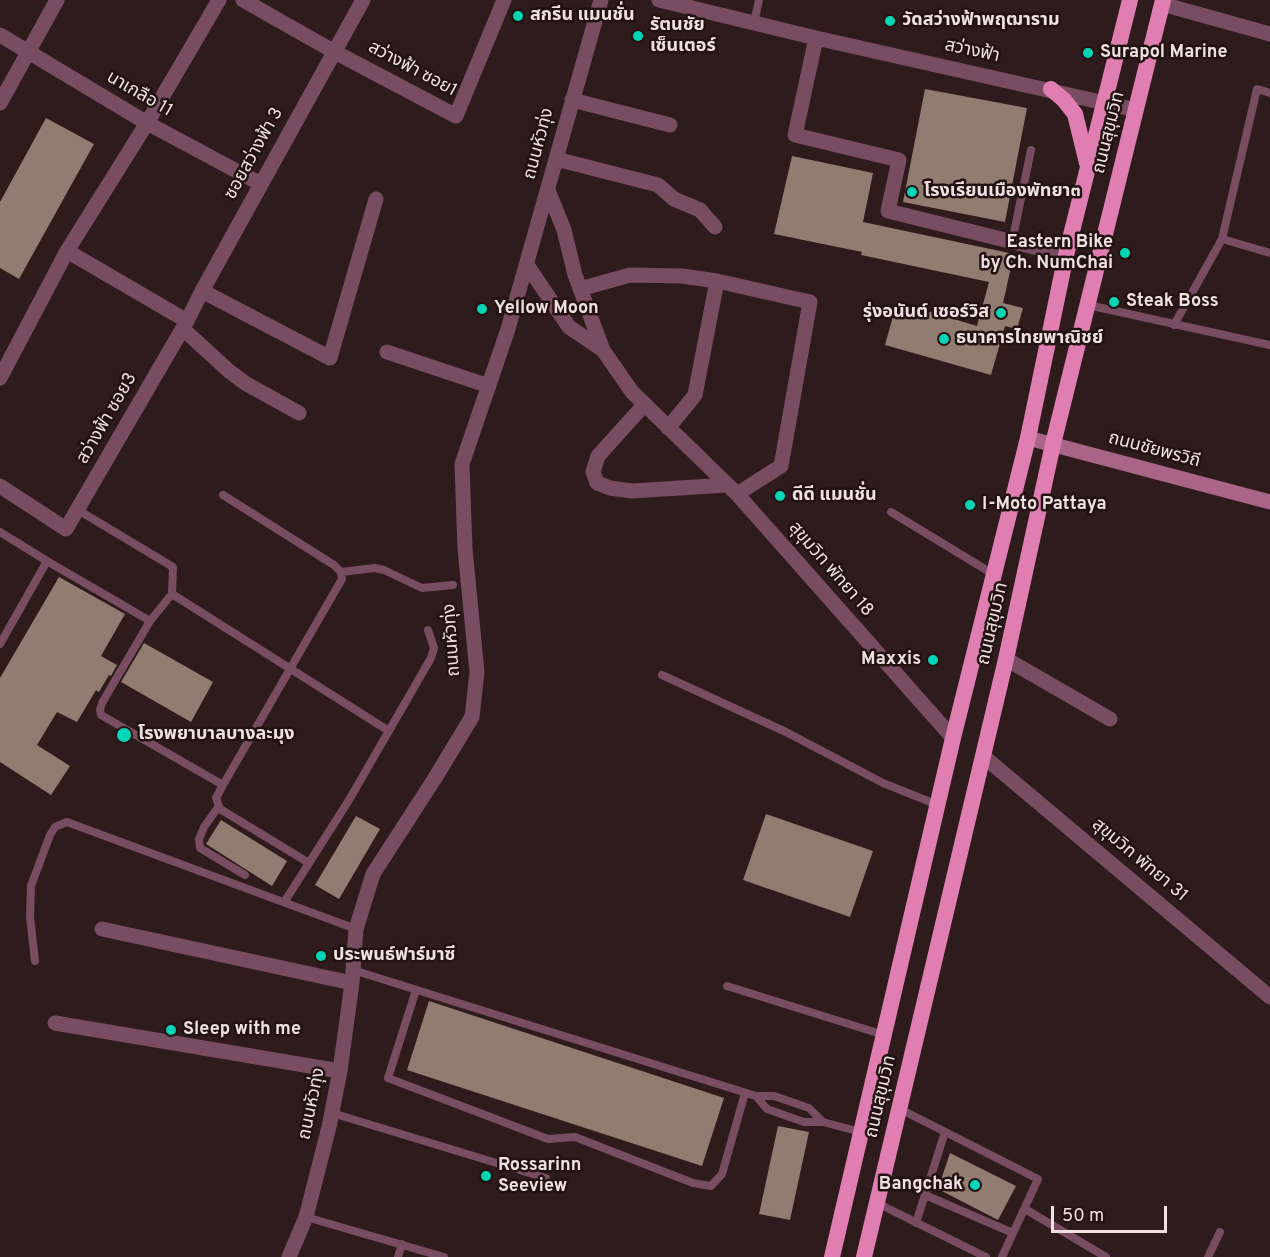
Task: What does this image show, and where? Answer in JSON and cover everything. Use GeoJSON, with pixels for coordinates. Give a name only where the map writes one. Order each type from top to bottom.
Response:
{"type":"FeatureCollection","features":[{"type":"Feature","properties":{"kind":"highway","name":"ถนนสุขุมวิท"},"geometry":{"type":"LineString","coordinates":[[832,1257],[953,738],[1028,438],[1066,255],[1130,0]]}},
{"type":"Feature","properties":{"kind":"highway","name":"ถนนสุขุมวิท"},"geometry":{"type":"LineString","coordinates":[[864,1257],[1006,659],[1053,444],[1162,2]]}},
{"type":"Feature","properties":{"kind":"highway"},"geometry":{"type":"LineString","coordinates":[[1051,89],[1064,99],[1075,114],[1088,167]]}},
{"type":"Feature","properties":{"kind":"main road","name":"ถนนชัยพรวิถี"},"geometry":{"type":"LineString","coordinates":[[1028,438],[1270,501]]}},
{"type":"Feature","properties":{"kind":"street"},"geometry":{"type":"LineString","coordinates":[[0,103],[57,0]]}},
{"type":"Feature","properties":{"kind":"street"},"geometry":{"type":"LineString","coordinates":[[0,378],[67,251],[147,123],[219,0]]}},
{"type":"Feature","properties":{"kind":"street"},"geometry":{"type":"LineString","coordinates":[[243,0],[333,51]]}},
{"type":"Feature","properties":{"kind":"street","name":"ซอยสว่างฟ้า 3"},"geometry":{"type":"LineString","coordinates":[[185,325],[333,51],[363,0]]}},
{"type":"Feature","properties":{"kind":"street","name":"สว่างฟ้า ซอย1"},"geometry":{"type":"LineString","coordinates":[[333,51],[456,116],[504,0]]}},
{"type":"Feature","properties":{"kind":"street","name":"ถนนหัวทุ่ง"},"geometry":{"type":"LineString","coordinates":[[289,1257],[306,1217],[332,1113],[340,1071],[356,929],[373,874],[472,717],[477,672],[465,549],[462,464],[527,265],[572,99],[602,0]]}},
{"type":"Feature","properties":{"kind":"street","name":"สว่างฟ้า"},"geometry":{"type":"LineString","coordinates":[[659,0],[1136,110]]}},
{"type":"Feature","properties":{"kind":"street"},"geometry":{"type":"LineString","coordinates":[[1162,2],[1270,34]]}},
{"type":"Feature","properties":{"kind":"street","name":"นาเกลือ 11"},"geometry":{"type":"LineString","coordinates":[[0,35],[147,123],[261,184]]}},
{"type":"Feature","properties":{"kind":"street"},"geometry":{"type":"LineString","coordinates":[[816,38],[795,135],[899,160],[888,211],[1066,255]]}},
{"type":"Feature","properties":{"kind":"street"},"geometry":{"type":"LineString","coordinates":[[572,99],[670,125]]}},
{"type":"Feature","properties":{"kind":"street"},"geometry":{"type":"LineString","coordinates":[[556,159],[657,185],[674,199],[699,210],[715,227]]}},
{"type":"Feature","properties":{"kind":"street","name":"สุขุมวิท พัทยา 18"},"geometry":{"type":"LineString","coordinates":[[548,190],[564,231],[580,289],[603,350],[632,392],[732,490],[953,738]]}},
{"type":"Feature","properties":{"kind":"street"},"geometry":{"type":"LineString","coordinates":[[202,291],[330,358],[376,199]]}},
{"type":"Feature","properties":{"kind":"street"},"geometry":{"type":"LineString","coordinates":[[67,251],[185,325],[229,371],[245,383],[299,413]]}},
{"type":"Feature","properties":{"kind":"street","name":"สุขุมวิท พัทยา 18"},"geometry":{"type":"LineString","coordinates":[[527,265],[569,327],[603,350]]}},
{"type":"Feature","properties":{"kind":"street"},"geometry":{"type":"LineString","coordinates":[[580,289],[630,275],[682,276],[717,281],[810,302],[781,466],[732,490],[632,491],[610,488],[597,483],[592,472],[598,456],[645,404]]}},
{"type":"Feature","properties":{"kind":"street"},"geometry":{"type":"LineString","coordinates":[[668,428],[695,395],[717,281]]}},
{"type":"Feature","properties":{"kind":"street","name":"สว่างฟ้า ซอย3"},"geometry":{"type":"LineString","coordinates":[[0,486],[66,529],[185,325]]}},
{"type":"Feature","properties":{"kind":"street"},"geometry":{"type":"LineString","coordinates":[[387,352],[489,386]]}},
{"type":"Feature","properties":{"kind":"street"},"geometry":{"type":"LineString","coordinates":[[1006,659],[1110,719]]}},
{"type":"Feature","properties":{"kind":"street","name":"สุขุมวิท พัทยา 31"},"geometry":{"type":"LineString","coordinates":[[983,756],[1270,996]]}},
{"type":"Feature","properties":{"kind":"street"},"geometry":{"type":"LineString","coordinates":[[102,929],[352,976]]}},
{"type":"Feature","properties":{"kind":"street"},"geometry":{"type":"LineString","coordinates":[[55,1023],[340,1071]]}},
{"type":"Feature","properties":{"kind":"lane"},"geometry":{"type":"LineString","coordinates":[[754,23],[759,0]]}},
{"type":"Feature","properties":{"kind":"lane"},"geometry":{"type":"LineString","coordinates":[[1174,325],[1222,239],[1257,89],[1270,93]]}},
{"type":"Feature","properties":{"kind":"lane"},"geometry":{"type":"LineString","coordinates":[[1012,242],[1031,150]]}},
{"type":"Feature","properties":{"kind":"lane"},"geometry":{"type":"LineString","coordinates":[[1222,239],[1270,253]]}},
{"type":"Feature","properties":{"kind":"lane"},"geometry":{"type":"LineString","coordinates":[[1088,305],[1270,345]]}},
{"type":"Feature","properties":{"kind":"lane"},"geometry":{"type":"LineString","coordinates":[[223,495],[323,557],[341,572],[342,579],[339,587],[216,798],[219,806],[231,817],[309,863]]}},
{"type":"Feature","properties":{"kind":"lane"},"geometry":{"type":"LineString","coordinates":[[78,510],[173,567],[172,594],[150,621],[102,703],[101,715],[223,785]]}},
{"type":"Feature","properties":{"kind":"lane"},"geometry":{"type":"LineString","coordinates":[[891,512],[993,574]]}},
{"type":"Feature","properties":{"kind":"lane"},"geometry":{"type":"LineString","coordinates":[[0,532],[150,621]]}},
{"type":"Feature","properties":{"kind":"lane"},"geometry":{"type":"LineString","coordinates":[[0,644],[47,561]]}},
{"type":"Feature","properties":{"kind":"lane"},"geometry":{"type":"LineString","coordinates":[[341,572],[375,568],[422,588],[453,585]]}},
{"type":"Feature","properties":{"kind":"lane"},"geometry":{"type":"LineString","coordinates":[[172,594],[389,731]]}},
{"type":"Feature","properties":{"kind":"lane"},"geometry":{"type":"LineString","coordinates":[[285,901],[389,731],[434,652],[428,630]]}},
{"type":"Feature","properties":{"kind":"lane"},"geometry":{"type":"LineString","coordinates":[[662,675],[786,732],[884,783],[938,805]]}},
{"type":"Feature","properties":{"kind":"lane"},"geometry":{"type":"LineString","coordinates":[[219,806],[199,839],[200,848],[245,875]]}},
{"type":"Feature","properties":{"kind":"lane"},"geometry":{"type":"LineString","coordinates":[[35,961],[30,917],[31,886],[50,835],[56,827],[68,822],[356,929]]}},
{"type":"Feature","properties":{"kind":"lane"},"geometry":{"type":"LineString","coordinates":[[352,976],[416,990],[745,1093],[756,1096],[774,1096],[809,1108],[823,1122]]}},
{"type":"Feature","properties":{"kind":"lane"},"geometry":{"type":"LineString","coordinates":[[727,986],[884,1035]]}},
{"type":"Feature","properties":{"kind":"lane"},"geometry":{"type":"LineString","coordinates":[[416,990],[388,1078],[548,1139],[574,1137],[693,1183],[711,1186],[722,1174],[745,1093]]}},
{"type":"Feature","properties":{"kind":"lane"},"geometry":{"type":"LineString","coordinates":[[756,1096],[768,1109],[804,1122],[823,1122],[861,1132]]}},
{"type":"Feature","properties":{"kind":"lane"},"geometry":{"type":"LineString","coordinates":[[898,1109],[1038,1179],[1002,1257]]}},
{"type":"Feature","properties":{"kind":"lane"},"geometry":{"type":"LineString","coordinates":[[332,1113],[546,1178]]}},
{"type":"Feature","properties":{"kind":"lane"},"geometry":{"type":"LineString","coordinates":[[916,1223],[945,1132]]}},
{"type":"Feature","properties":{"kind":"lane"},"geometry":{"type":"LineString","coordinates":[[925,1195],[1013,1233]]}},
{"type":"Feature","properties":{"kind":"lane"},"geometry":{"type":"LineString","coordinates":[[877,1203],[986,1257]]}},
{"type":"Feature","properties":{"kind":"lane"},"geometry":{"type":"LineString","coordinates":[[1025,1209],[1106,1257]]}},
{"type":"Feature","properties":{"kind":"lane"},"geometry":{"type":"LineString","coordinates":[[306,1217],[444,1257]]}},
{"type":"Feature","properties":{"kind":"lane"},"geometry":{"type":"LineString","coordinates":[[1208,1257],[1220,1232]]}},
{"type":"Feature","properties":{"kind":"lane"},"geometry":{"type":"LineString","coordinates":[[398,1257],[402,1244]]}},
{"type":"Feature","properties":{"kind":"building"},"geometry":{"type":"Polygon","coordinates":[[[925,89],[1027,108],[1005,222],[903,202],[925,89]]]}},
{"type":"Feature","properties":{"kind":"building"},"geometry":{"type":"Polygon","coordinates":[[[46,118],[94,144],[19,279],[0,268],[0,202],[46,118]]]}},
{"type":"Feature","properties":{"kind":"building"},"geometry":{"type":"Polygon","coordinates":[[[792,156],[873,173],[863,222],[1014,254],[1003,303],[1023,308],[1017,329],[1005,326],[991,375],[885,345],[897,302],[977,326],[989,282],[774,234],[792,156]]]}},
{"type":"Feature","properties":{"kind":"building"},"geometry":{"type":"Polygon","coordinates":[[[59,577],[125,614],[101,656],[117,665],[111,676],[109,675],[99,692],[96,690],[77,722],[57,712],[37,745],[70,766],[51,795],[0,762],[0,678],[59,577]]]}},
{"type":"Feature","properties":{"kind":"building"},"geometry":{"type":"Polygon","coordinates":[[[144,643],[213,682],[191,722],[121,682],[144,643]]]}},
{"type":"Feature","properties":{"kind":"building"},"geometry":{"type":"Polygon","coordinates":[[[766,814],[873,851],[850,917],[743,880],[766,814]]]}},
{"type":"Feature","properties":{"kind":"building"},"geometry":{"type":"Polygon","coordinates":[[[356,816],[380,829],[339,899],[315,885],[356,816]]]}},
{"type":"Feature","properties":{"kind":"building"},"geometry":{"type":"Polygon","coordinates":[[[221,820],[287,861],[272,886],[206,844],[221,820]]]}},
{"type":"Feature","properties":{"kind":"building"},"geometry":{"type":"Polygon","coordinates":[[[429,1001],[724,1098],[702,1166],[407,1070],[429,1001]]]}},
{"type":"Feature","properties":{"kind":"building"},"geometry":{"type":"Polygon","coordinates":[[[778,1126],[809,1132],[790,1220],[759,1214],[778,1126]]]}},
{"type":"Feature","properties":{"kind":"building"},"geometry":{"type":"Polygon","coordinates":[[[950,1153],[1016,1186],[998,1220],[938,1189],[950,1153]]]}},
{"type":"Feature","properties":{"kind":"place","name":"สกรีน แมนชั่น"},"geometry":{"type":"Point","coordinates":[518,16]}},
{"type":"Feature","properties":{"kind":"place","name":"วัดสว่างฟ้าพฤฒาราม"},"geometry":{"type":"Point","coordinates":[890,21]}},
{"type":"Feature","properties":{"kind":"place","name":"รัตนชัย เซ็นเตอร์"},"geometry":{"type":"Point","coordinates":[638,36]}},
{"type":"Feature","properties":{"kind":"place","name":"Surapol Marine"},"geometry":{"type":"Point","coordinates":[1088,53]}},
{"type":"Feature","properties":{"kind":"place","name":"โรงเรียนเมืองพัทยา๓"},"geometry":{"type":"Point","coordinates":[912,192]}},
{"type":"Feature","properties":{"kind":"place","name":"Eastern Bike by Ch. NumChai"},"geometry":{"type":"Point","coordinates":[1125,253]}},
{"type":"Feature","properties":{"kind":"place","name":"Steak Boss"},"geometry":{"type":"Point","coordinates":[1114,302]}},
{"type":"Feature","properties":{"kind":"place","name":"Yellow Moon"},"geometry":{"type":"Point","coordinates":[482,309]}},
{"type":"Feature","properties":{"kind":"place","name":"รุ่งอนันต์ เซอร์วิส"},"geometry":{"type":"Point","coordinates":[1001,313]}},
{"type":"Feature","properties":{"kind":"place","name":"ธนาคารไทยพาณิชย์"},"geometry":{"type":"Point","coordinates":[944,339]}},
{"type":"Feature","properties":{"kind":"place","name":"ดีดี แมนชั่น"},"geometry":{"type":"Point","coordinates":[780,496]}},
{"type":"Feature","properties":{"kind":"place","name":"I-Moto Pattaya"},"geometry":{"type":"Point","coordinates":[970,505]}},
{"type":"Feature","properties":{"kind":"place","name":"Maxxis"},"geometry":{"type":"Point","coordinates":[933,660]}},
{"type":"Feature","properties":{"kind":"place","name":"โรงพยาบาลบางละมุง"},"geometry":{"type":"Point","coordinates":[124,735]}},
{"type":"Feature","properties":{"kind":"place","name":"ประพนธ์ฟาร์มาซี"},"geometry":{"type":"Point","coordinates":[321,956]}},
{"type":"Feature","properties":{"kind":"place","name":"Sleep with me"},"geometry":{"type":"Point","coordinates":[171,1030]}},
{"type":"Feature","properties":{"kind":"place","name":"Rossarinn Seeview"},"geometry":{"type":"Point","coordinates":[486,1176]}},
{"type":"Feature","properties":{"kind":"place","name":"Bangchak"},"geometry":{"type":"Point","coordinates":[975,1185]}}]}
